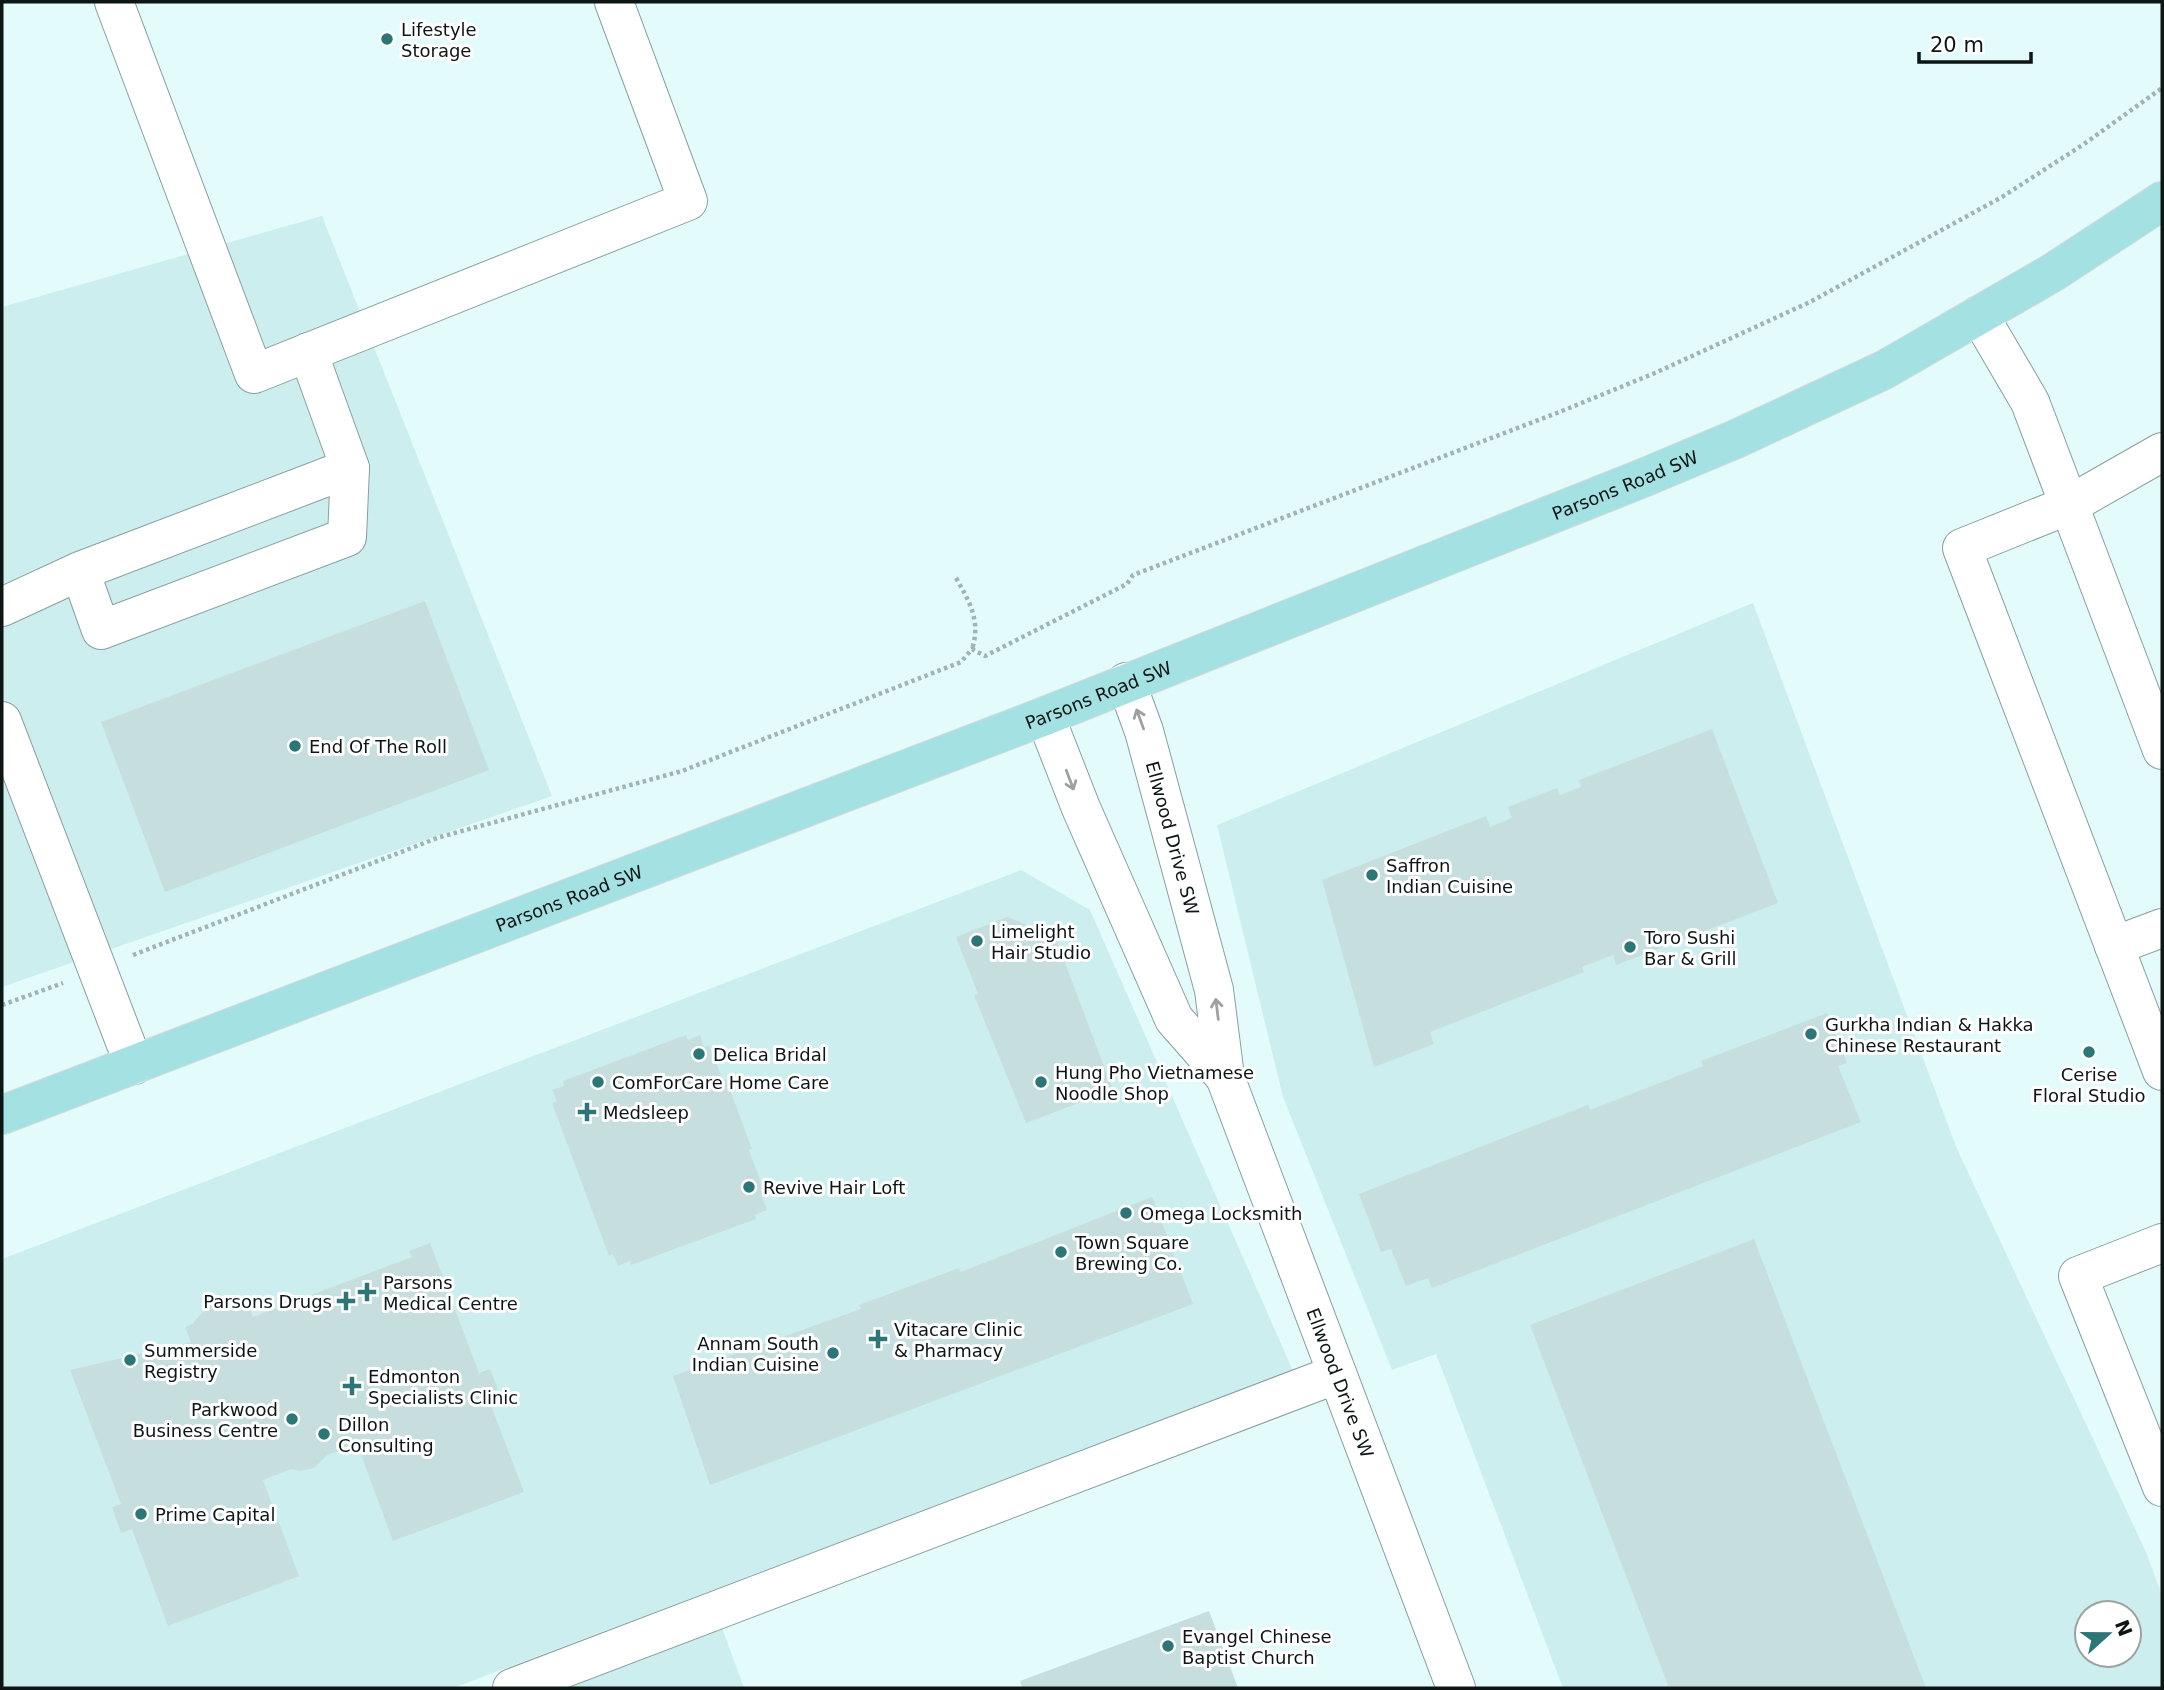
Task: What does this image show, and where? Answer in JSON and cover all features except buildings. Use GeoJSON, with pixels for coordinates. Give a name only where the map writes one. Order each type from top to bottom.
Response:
{"type":"FeatureCollection","features":[{"type":"Feature","properties":{"kind":"main road","name":"Parsons Road SW"},"geometry":{"type":"LineString","coordinates":[[2,1115],[1045,716],[1736,439],[1884,370],[2052,273],[2162,201]]}},
{"type":"Feature","properties":{"kind":"street"},"geometry":{"type":"LineString","coordinates":[[114,2],[254,374],[688,201],[614,2]]}},
{"type":"Feature","properties":{"kind":"street"},"geometry":{"type":"LineString","coordinates":[[1979,315],[2030,402],[2162,750]]}},
{"type":"Feature","properties":{"kind":"street"},"geometry":{"type":"LineString","coordinates":[[80,571],[101,631],[346,537],[350,468],[308,352]]}},
{"type":"Feature","properties":{"kind":"street"},"geometry":{"type":"LineString","coordinates":[[2162,452],[2069,506],[1962,548],[2162,1071]]}},
{"type":"Feature","properties":{"kind":"street"},"geometry":{"type":"LineString","coordinates":[[2,607],[80,571],[350,468]]}},
{"type":"Feature","properties":{"kind":"street","name":"Ellwood Drive SW"},"geometry":{"type":"LineString","coordinates":[[1126,682],[1147,744],[1214,990],[1225,1077],[1456,1688]]}},
{"type":"Feature","properties":{"kind":"street","name":"Ellwood Drive SW"},"geometry":{"type":"LineString","coordinates":[[1045,716],[1081,808],[1174,1019],[1225,1077]]}},
{"type":"Feature","properties":{"kind":"street"},"geometry":{"type":"LineString","coordinates":[[2,721],[134,1065]]}},
{"type":"Feature","properties":{"kind":"street"},"geometry":{"type":"LineString","coordinates":[[2114,946],[2162,928]]}},
{"type":"Feature","properties":{"kind":"street"},"geometry":{"type":"LineString","coordinates":[[2162,1243],[2078,1276],[2162,1487]]}},
{"type":"Feature","properties":{"kind":"street"},"geometry":{"type":"LineString","coordinates":[[512,1688],[1337,1374]]}},
{"type":"Feature","properties":{"kind":"path"},"geometry":{"type":"LineString","coordinates":[[971,649],[985,656],[1127,584],[1133,575],[1558,413],[1655,373],[1810,302],[2002,197],[2084,145],[2162,88]]}},
{"type":"Feature","properties":{"kind":"path"},"geometry":{"type":"LineString","coordinates":[[151,949],[440,837],[682,771],[961,662],[971,649],[976,631],[974,614],[956,578]]}},
{"type":"Feature","properties":{"kind":"path"},"geometry":{"type":"LineString","coordinates":[[2,1005],[50,988]]}},
{"type":"Feature","properties":{"kind":"shaded area"},"geometry":{"type":"Polygon","coordinates":[[[322,216],[552,796],[2,987],[2,307],[322,216]]]}},
{"type":"Feature","properties":{"kind":"shaded area"},"geometry":{"type":"Polygon","coordinates":[[[1753,603],[1957,1149],[2146,1552],[2162,1595],[2162,1688],[1563,1688],[1436,1354],[1392,1370],[1283,1097],[1217,825],[1753,603]]]}},
{"type":"Feature","properties":{"kind":"shaded area"},"geometry":{"type":"Polygon","coordinates":[[[1021,870],[1090,910],[1293,1371],[453,1688],[2,1688],[2,1259],[1021,870]]]}},
{"type":"Feature","properties":{"kind":"shaded area"},"geometry":{"type":"Polygon","coordinates":[[[721,1625],[744,1688],[555,1688],[721,1625]]]}},
{"type":"Feature","properties":{"kind":"place","name":"Lifestyle Storage"},"geometry":{"type":"Point","coordinates":[387,39]}},
{"type":"Feature","properties":{"kind":"place","name":"End Of The Roll"},"geometry":{"type":"Point","coordinates":[295,746]}},
{"type":"Feature","properties":{"kind":"place","name":"Saffron Indian Cuisine"},"geometry":{"type":"Point","coordinates":[1372,875]}},
{"type":"Feature","properties":{"kind":"place","name":"Limelight Hair Studio"},"geometry":{"type":"Point","coordinates":[977,941]}},
{"type":"Feature","properties":{"kind":"place","name":"Toro Sushi Bar & Grill"},"geometry":{"type":"Point","coordinates":[1630,947]}},
{"type":"Feature","properties":{"kind":"place","name":"Gurkha Indian & Hakka Chinese Restaurant"},"geometry":{"type":"Point","coordinates":[1811,1034]}},
{"type":"Feature","properties":{"kind":"place","name":"Cerise Floral Studio"},"geometry":{"type":"Point","coordinates":[2089,1052]}},
{"type":"Feature","properties":{"kind":"place","name":"Delica Bridal"},"geometry":{"type":"Point","coordinates":[699,1054]}},
{"type":"Feature","properties":{"kind":"place","name":"ComForCare Home Care"},"geometry":{"type":"Point","coordinates":[598,1082]}},
{"type":"Feature","properties":{"kind":"place","name":"Hung Pho Vietnamese Noodle Shop"},"geometry":{"type":"Point","coordinates":[1041,1082]}},
{"type":"Feature","properties":{"kind":"place","name":"Medsleep"},"geometry":{"type":"Point","coordinates":[587,1112]}},
{"type":"Feature","properties":{"kind":"place","name":"Revive Hair Loft"},"geometry":{"type":"Point","coordinates":[749,1187]}},
{"type":"Feature","properties":{"kind":"place","name":"Omega Locksmith"},"geometry":{"type":"Point","coordinates":[1126,1213]}},
{"type":"Feature","properties":{"kind":"place","name":"Town Square Brewing Co."},"geometry":{"type":"Point","coordinates":[1061,1252]}},
{"type":"Feature","properties":{"kind":"place","name":"Parsons Medical Centre"},"geometry":{"type":"Point","coordinates":[367,1292]}},
{"type":"Feature","properties":{"kind":"place","name":"Parsons Drugs"},"geometry":{"type":"Point","coordinates":[346,1301]}},
{"type":"Feature","properties":{"kind":"place","name":"Vitacare Clinic & Pharmacy"},"geometry":{"type":"Point","coordinates":[878,1339]}},
{"type":"Feature","properties":{"kind":"place","name":"Annam South Indian Cuisine"},"geometry":{"type":"Point","coordinates":[833,1353]}},
{"type":"Feature","properties":{"kind":"place","name":"Summerside Registry"},"geometry":{"type":"Point","coordinates":[130,1360]}},
{"type":"Feature","properties":{"kind":"place","name":"Edmonton Specialists Clinic"},"geometry":{"type":"Point","coordinates":[352,1386]}},
{"type":"Feature","properties":{"kind":"place","name":"Parkwood Business Centre"},"geometry":{"type":"Point","coordinates":[292,1419]}},
{"type":"Feature","properties":{"kind":"place","name":"Dillon Consulting"},"geometry":{"type":"Point","coordinates":[324,1434]}},
{"type":"Feature","properties":{"kind":"place","name":"Prime Capital"},"geometry":{"type":"Point","coordinates":[141,1514]}},
{"type":"Feature","properties":{"kind":"place","name":"Evangel Chinese Baptist Church"},"geometry":{"type":"Point","coordinates":[1168,1646]}}]}
